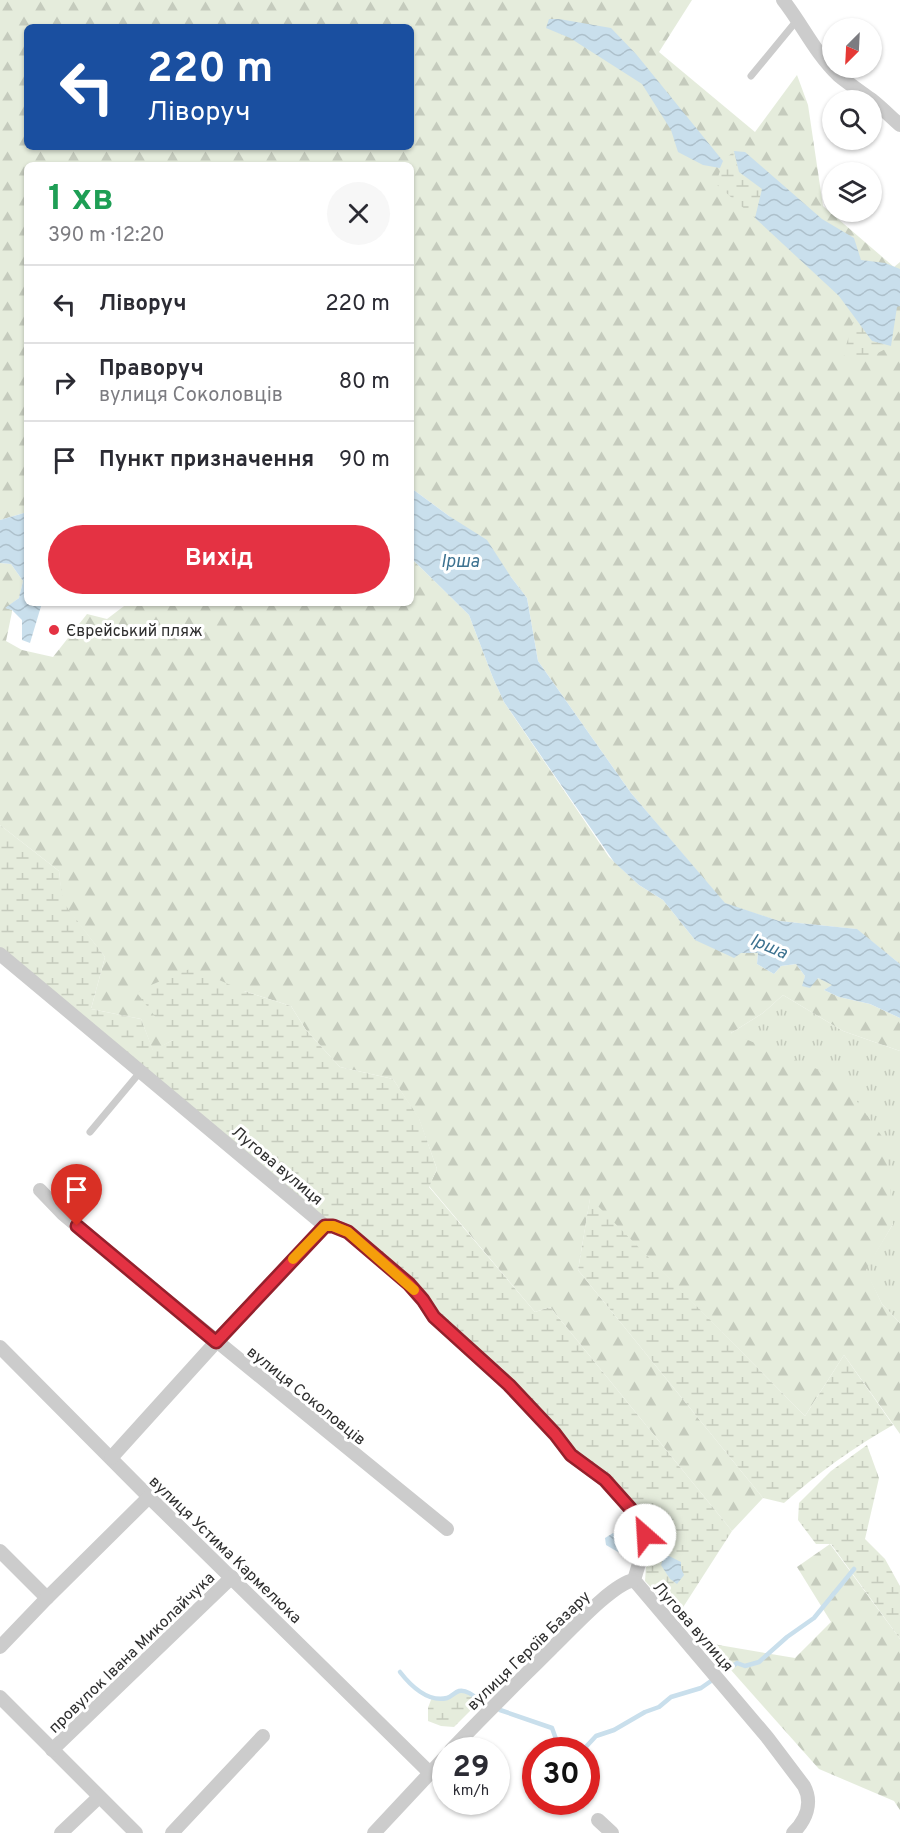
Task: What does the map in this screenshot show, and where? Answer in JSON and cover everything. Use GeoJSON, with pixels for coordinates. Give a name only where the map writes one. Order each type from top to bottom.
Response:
{"type":"FeatureCollection","features":[{"type":"Feature","properties":{"kind":"street"},"geometry":{"type":"LineString","coordinates":[[783,0],[798,19],[802,29],[838,74],[900,125]]}},
{"type":"Feature","properties":{"kind":"street","name":"Лугова вулиця"},"geometry":{"type":"LineString","coordinates":[[0,954],[325,1226],[333,1226],[348,1232],[409,1284],[434,1317],[509,1385],[555,1434],[571,1455],[605,1480],[626,1503],[638,1517],[645,1535],[634,1580],[767,1737],[804,1786],[808,1795],[807,1813],[801,1825],[793,1833]]}},
{"type":"Feature","properties":{"kind":"street","name":"вулиця Соколовців"},"geometry":{"type":"LineString","coordinates":[[40,1190],[63,1214],[216,1342],[447,1529]]}},
{"type":"Feature","properties":{"kind":"street"},"geometry":{"type":"LineString","coordinates":[[111,1458],[325,1226]]}},
{"type":"Feature","properties":{"kind":"street","name":"вулиця Устима Кармелюка"},"geometry":{"type":"LineString","coordinates":[[0,1347],[430,1773]]}},
{"type":"Feature","properties":{"kind":"street"},"geometry":{"type":"LineString","coordinates":[[0,1647],[149,1497]]}},
{"type":"Feature","properties":{"kind":"street"},"geometry":{"type":"LineString","coordinates":[[0,1551],[47,1598]]}},
{"type":"Feature","properties":{"kind":"street","name":"провулок Івана Миколайчука"},"geometry":{"type":"LineString","coordinates":[[52,1750],[232,1577]]}},
{"type":"Feature","properties":{"kind":"street","name":"вулиця Героїв Базару"},"geometry":{"type":"LineString","coordinates":[[463,1737],[584,1617],[617,1587],[634,1580]]}},
{"type":"Feature","properties":{"kind":"street"},"geometry":{"type":"LineString","coordinates":[[0,1697],[136,1833]]}},
{"type":"Feature","properties":{"kind":"street"},"geometry":{"type":"LineString","coordinates":[[172,1833],[263,1736]]}},
{"type":"Feature","properties":{"kind":"street"},"geometry":{"type":"LineString","coordinates":[[382,1830],[430,1773]]}},
{"type":"Feature","properties":{"kind":"street"},"geometry":{"type":"LineString","coordinates":[[61,1833],[99,1797]]}},
{"type":"Feature","properties":{"kind":"street"},"geometry":{"type":"LineString","coordinates":[[598,1820],[612,1833]]}},
{"type":"Feature","properties":{"kind":"lane"},"geometry":{"type":"LineString","coordinates":[[752,76],[798,19]]}},
{"type":"Feature","properties":{"kind":"lane"},"geometry":{"type":"LineString","coordinates":[[90,1131],[141,1071]]}},
{"type":"Feature","properties":{"kind":"green space"},"geometry":{"type":"Polygon","coordinates":[[[0,0],[692,0],[659,52],[755,132],[797,75],[808,105],[822,199],[822,222],[842,222],[894,267],[900,262],[900,964],[856,929],[779,921],[725,904],[631,793],[538,661],[527,598],[511,577],[449,516],[414,490],[414,162],[24,162],[24,513],[0,520],[0,0]]]}},
{"type":"Feature","properties":{"kind":"green space"},"geometry":{"type":"Polygon","coordinates":[[[734,151],[739,172],[762,189],[755,218],[716,184],[723,161],[734,151]]]}},
{"type":"Feature","properties":{"kind":"green space"},"geometry":{"type":"Polygon","coordinates":[[[855,317],[872,340],[891,346],[859,363],[843,355],[855,317]]]}},
{"type":"Feature","properties":{"kind":"green space"},"geometry":{"type":"Polygon","coordinates":[[[414,561],[469,615],[504,702],[609,857],[639,885],[663,900],[695,940],[740,953],[758,953],[757,964],[774,974],[781,966],[796,964],[805,976],[803,986],[818,978],[833,985],[824,990],[839,997],[870,1004],[900,1018],[900,1051],[843,1031],[783,995],[763,1013],[731,1033],[841,1079],[886,1142],[893,1224],[866,1270],[882,1304],[900,1323],[900,1434],[844,1355],[805,1416],[590,1199],[578,1270],[763,1498],[732,1531],[550,1307],[535,1312],[429,1186],[437,1169],[419,1119],[393,1079],[340,1067],[306,1030],[291,1006],[244,991],[173,1040],[153,1051],[141,1019],[91,1009],[105,957],[62,902],[59,871],[0,825],[0,563],[11,564],[23,581],[19,598],[6,608],[12,612],[6,641],[22,650],[53,657],[87,614],[107,619],[124,606],[414,606],[414,561]]]}},
{"type":"Feature","properties":{"kind":"green space"},"geometry":{"type":"Polygon","coordinates":[[[0,825],[59,871],[63,902],[105,957],[91,1009],[141,1019],[153,1050],[173,1040],[137,993],[192,968],[244,991],[291,1006],[306,1030],[340,1067],[393,1079],[419,1118],[437,1169],[429,1187],[535,1312],[550,1307],[732,1531],[680,1612],[673,1611],[645,1581],[649,1526],[605,1475],[578,1454],[502,1368],[470,1349],[441,1319],[436,1307],[360,1234],[340,1220],[314,1217],[0,947],[0,825]]]}},
{"type":"Feature","properties":{"kind":"green space"},"geometry":{"type":"Polygon","coordinates":[[[783,995],[843,1031],[900,1051],[900,1323],[882,1304],[865,1270],[893,1224],[731,1033],[763,1013],[783,995]]]}},
{"type":"Feature","properties":{"kind":"green space"},"geometry":{"type":"Polygon","coordinates":[[[590,1198],[805,1416],[844,1355],[893,1425],[837,1461],[784,1503],[763,1498],[578,1270],[590,1198]]]}},
{"type":"Feature","properties":{"kind":"green space"},"geometry":{"type":"Polygon","coordinates":[[[867,1445],[879,1478],[865,1539],[885,1559],[900,1586],[900,1639],[831,1544],[816,1544],[798,1520],[799,1503],[831,1471],[867,1445]]]}},
{"type":"Feature","properties":{"kind":"green space"},"geometry":{"type":"Polygon","coordinates":[[[830,1544],[900,1639],[900,1810],[894,1801],[819,1769],[707,1643],[795,1658],[831,1622],[797,1567],[830,1544]]]}},
{"type":"Feature","properties":{"kind":"green space"},"geometry":{"type":"Polygon","coordinates":[[[460,1691],[470,1693],[480,1701],[454,1727],[441,1726],[428,1721],[428,1708],[432,1697],[446,1698],[460,1691]]]}},
{"type":"Feature","properties":{"kind":"water"},"geometry":{"type":"Polygon","coordinates":[[[549,19],[611,28],[636,54],[723,161],[720,168],[703,165],[678,152],[671,130],[642,84],[570,38],[546,28],[549,19]]]}},
{"type":"Feature","properties":{"kind":"water"},"geometry":{"type":"Polygon","coordinates":[[[734,151],[745,152],[822,219],[822,222],[827,222],[854,238],[861,260],[885,263],[900,269],[900,306],[897,307],[891,346],[872,341],[839,296],[755,218],[762,189],[739,172],[734,151]]]}},
{"type":"Feature","properties":{"kind":"water","name":"Ірша"},"geometry":{"type":"Polygon","coordinates":[[[414,490],[487,540],[527,598],[538,661],[631,793],[725,903],[779,921],[857,929],[900,964],[900,1018],[870,1004],[839,997],[824,990],[832,985],[818,978],[810,988],[802,986],[805,976],[796,964],[781,966],[774,974],[757,964],[758,953],[741,953],[734,958],[695,940],[663,900],[639,885],[614,862],[504,702],[469,615],[414,561],[414,490]]]}},
{"type":"Feature","properties":{"kind":"water"},"geometry":{"type":"Polygon","coordinates":[[[24,513],[24,606],[41,606],[30,643],[22,640],[22,620],[12,610],[5,608],[19,598],[23,581],[11,564],[0,563],[0,520],[24,513]]]}},
{"type":"Feature","properties":{"kind":"water"},"geometry":{"type":"Polygon","coordinates":[[[613,1533],[624,1542],[624,1549],[618,1552],[606,1545],[605,1538],[613,1533]]]}},
{"type":"Feature","properties":{"kind":"water"},"geometry":{"type":"Polygon","coordinates":[[[669,1556],[681,1562],[684,1575],[677,1584],[670,1579],[661,1565],[664,1557],[669,1556]]]}},
{"type":"Feature","properties":{"kind":"waterway"},"geometry":{"type":"LineString","coordinates":[[726,1671],[737,1663],[745,1666],[759,1662],[787,1637],[814,1618],[854,1569]]}},
{"type":"Feature","properties":{"kind":"waterway"},"geometry":{"type":"LineString","coordinates":[[400,1672],[420,1692],[433,1698],[447,1698],[458,1692],[466,1691],[484,1704]]}},
{"type":"Feature","properties":{"kind":"waterway"},"geometry":{"type":"LineString","coordinates":[[595,1737],[659,1707],[671,1697],[701,1688],[711,1681]]}},
{"type":"Feature","properties":{"kind":"waterway"},"geometry":{"type":"LineString","coordinates":[[500,1710],[552,1728],[555,1737]]}},
{"type":"Feature","properties":{"kind":"slow traffic"},"geometry":{"type":"LineString","coordinates":[[293,1259],[325,1226],[333,1226],[348,1232],[414,1290]]}},
{"type":"Feature","properties":{"kind":"place","name":"Єврейський пляж"},"geometry":{"type":"Point","coordinates":[54,630]}},
{"type":"Feature","properties":{"kind":"route"},"geometry":{"type":"LineString","coordinates":[[77,1226],[216,1342],[325,1226],[333,1226],[348,1232],[409,1284],[434,1317],[509,1385],[555,1434],[571,1455],[605,1480],[618,1493],[638,1517],[645,1535]]}}]}
